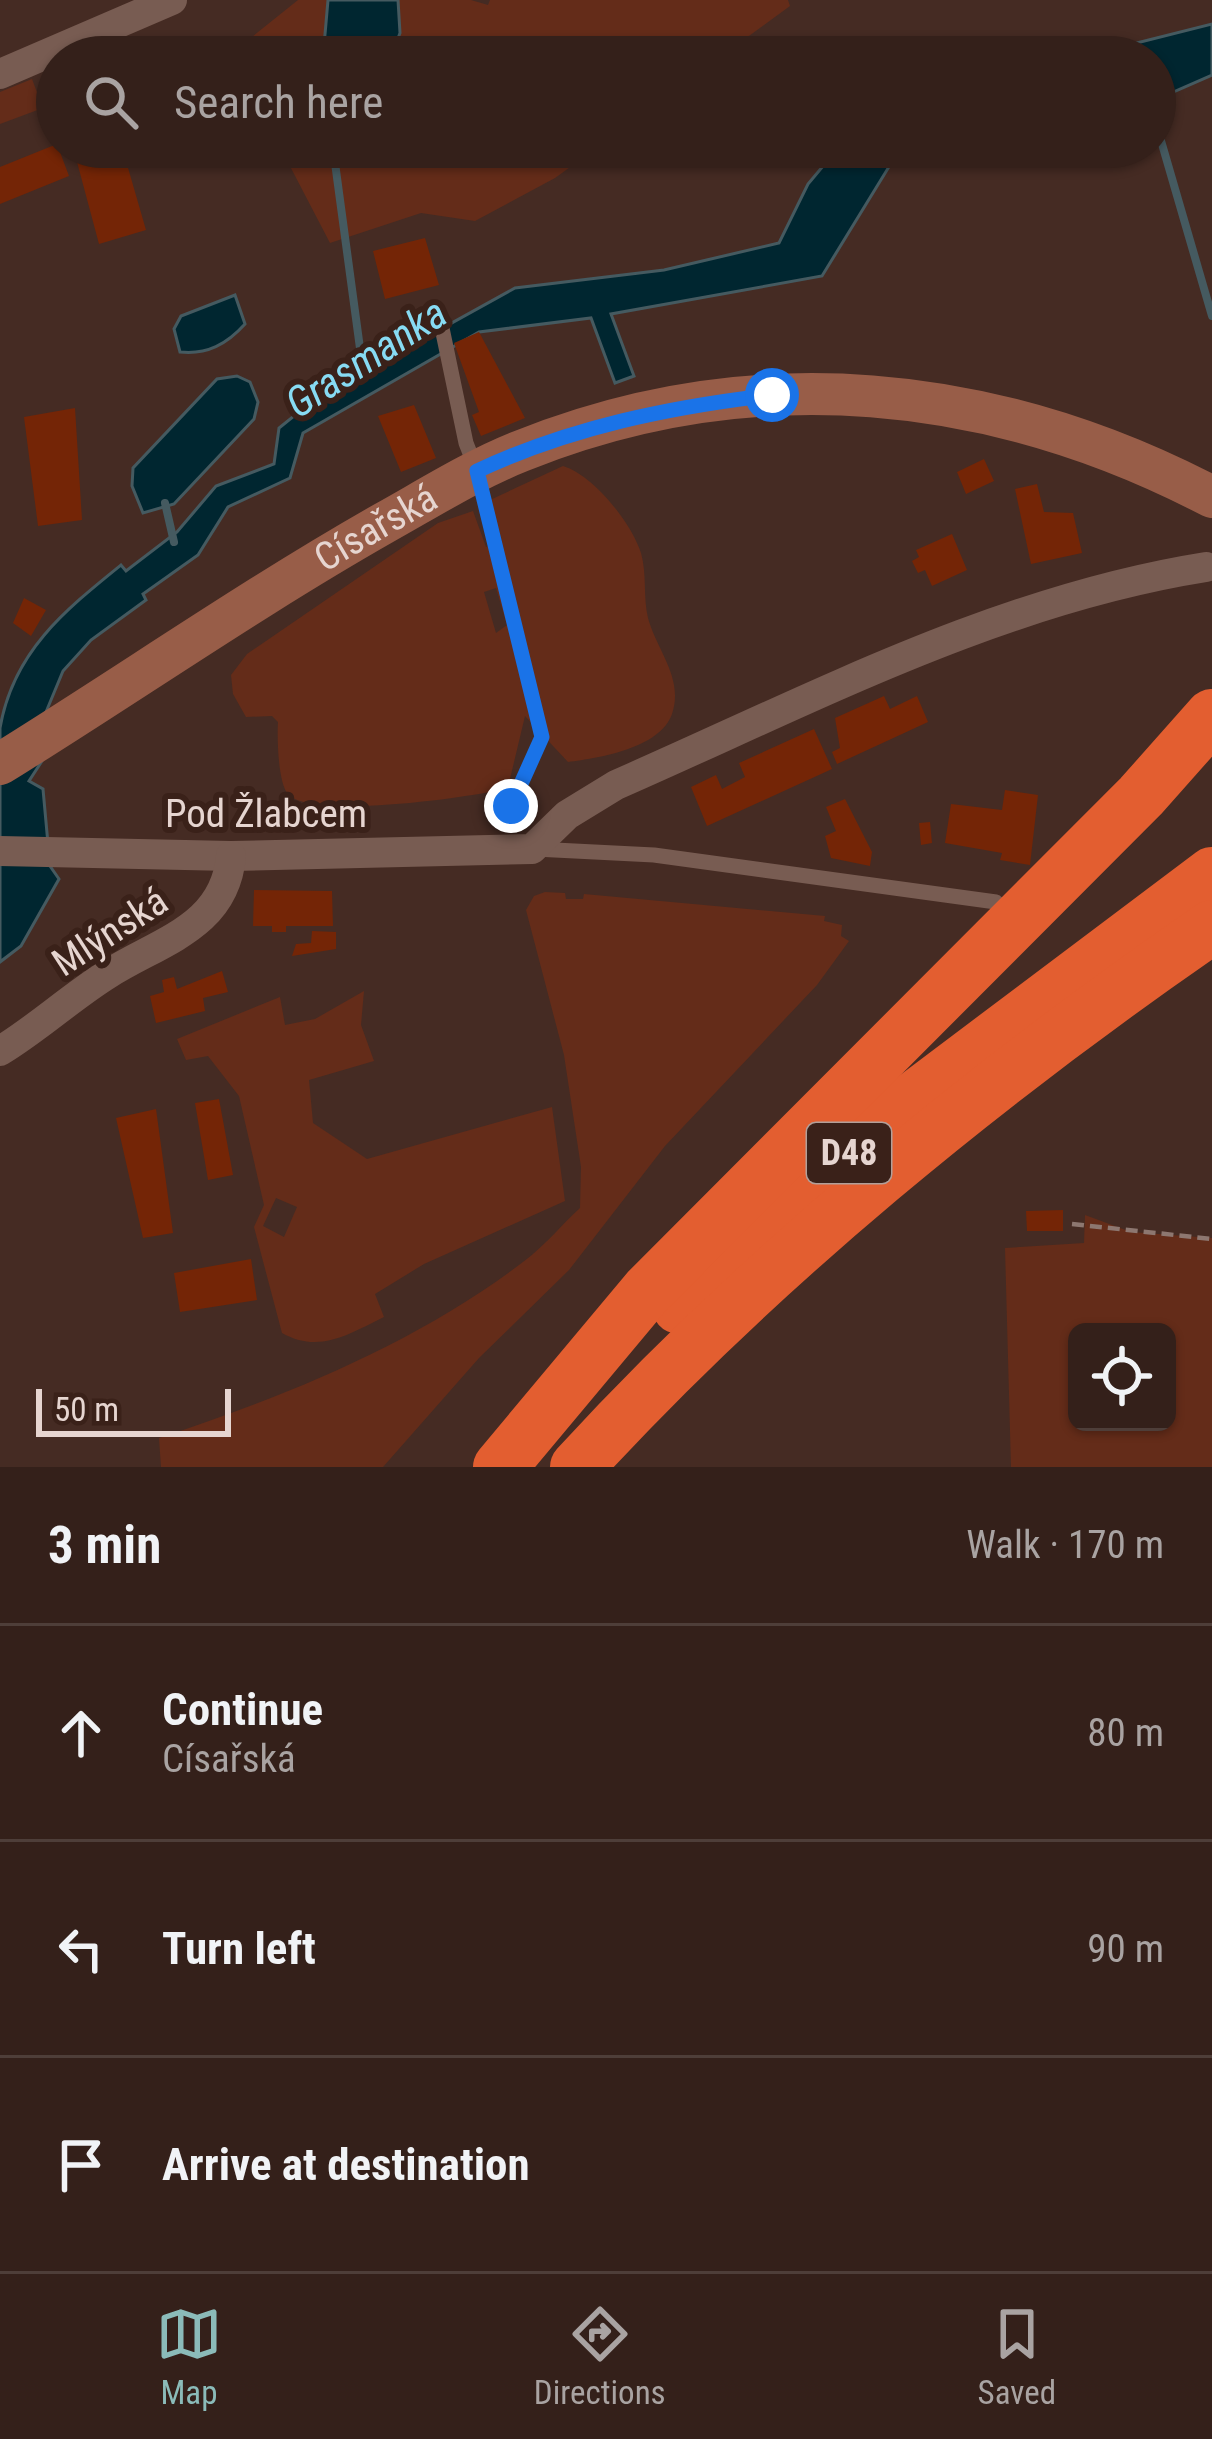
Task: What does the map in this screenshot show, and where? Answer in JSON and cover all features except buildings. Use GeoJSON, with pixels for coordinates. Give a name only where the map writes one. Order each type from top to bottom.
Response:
{"type":"FeatureCollection","features":[{"type":"Feature","properties":{"kind":"highway"},"geometry":{"type":"LineString","coordinates":[[500,1467],[648,1290],[1141,796],[1212,716]]}},
{"type":"Feature","properties":{"kind":"highway","name":"D48"},"geometry":{"type":"LineString","coordinates":[[518,1467],[669,1316],[835,1165],[1016,1017],[1212,874]]}},
{"type":"Feature","properties":{"kind":"highway","name":"D48"},"geometry":{"type":"LineString","coordinates":[[578,1467],[863,1197],[1027,1063],[1212,926]]}},
{"type":"Feature","properties":{"kind":"street"},"geometry":{"type":"LineString","coordinates":[[88,36],[172,0]]}},
{"type":"Feature","properties":{"kind":"street"},"geometry":{"type":"LineString","coordinates":[[0,74],[36,59]]}},
{"type":"Feature","properties":{"kind":"street","name":"Císařská"},"geometry":{"type":"LineString","coordinates":[[0,764],[240,608],[477,471],[523,450],[638,415],[772,395],[903,398],[1029,421],[1146,463],[1212,497]]}},
{"type":"Feature","properties":{"kind":"street"},"geometry":{"type":"LineString","coordinates":[[532,849],[567,815],[616,785],[977,627],[1133,578],[1206,567]]}},
{"type":"Feature","properties":{"kind":"street","name":"Pod Žlabcem"},"geometry":{"type":"LineString","coordinates":[[0,850],[231,856],[532,849]]}},
{"type":"Feature","properties":{"kind":"street","name":"Mlýnská"},"geometry":{"type":"LineString","coordinates":[[0,1051],[108,974],[196,924],[223,894],[231,856]]}},
{"type":"Feature","properties":{"kind":"lane"},"geometry":{"type":"LineString","coordinates":[[442,328],[466,443],[477,471]]}},
{"type":"Feature","properties":{"kind":"lane"},"geometry":{"type":"LineString","coordinates":[[532,849],[654,855],[996,902]]}},
{"type":"Feature","properties":{"kind":"path"},"geometry":{"type":"LineString","coordinates":[[477,471],[542,737],[495,850]]}},
{"type":"Feature","properties":{"kind":"path"},"geometry":{"type":"LineString","coordinates":[[1072,1224],[1212,1239]]}},
{"type":"Feature","properties":{"kind":"shaded area"},"geometry":{"type":"Polygon","coordinates":[[[298,0],[471,0],[488,5],[490,0],[788,0],[790,6],[749,36],[253,36],[298,0]]]}},
{"type":"Feature","properties":{"kind":"shaded area"},"geometry":{"type":"Polygon","coordinates":[[[32,79],[36,111],[0,124],[0,92],[32,79]]]}},
{"type":"Feature","properties":{"kind":"shaded area"},"geometry":{"type":"Polygon","coordinates":[[[291,168],[569,168],[475,221],[421,213],[330,243],[291,168]]]}},
{"type":"Feature","properties":{"kind":"shaded area"},"geometry":{"type":"Polygon","coordinates":[[[563,466],[598,489],[620,514],[641,553],[648,618],[675,688],[672,714],[665,726],[628,749],[568,762],[525,716],[510,779],[489,792],[352,806],[301,801],[288,794],[280,771],[278,722],[272,716],[246,717],[233,694],[231,675],[247,654],[438,523],[473,511],[486,547],[502,541],[490,500],[563,466]],[[496,588],[484,592],[496,633],[507,625],[496,588]]]}},
{"type":"Feature","properties":{"kind":"shaded area"},"geometry":{"type":"Polygon","coordinates":[[[565,893],[566,899],[583,899],[584,894],[825,916],[824,921],[842,925],[841,936],[849,941],[817,985],[665,1146],[569,1270],[479,1358],[383,1467],[161,1467],[159,1438],[302,1385],[394,1343],[523,1262],[580,1208],[581,1167],[564,1055],[526,910],[534,896],[565,893]]]}},
{"type":"Feature","properties":{"kind":"shaded area"},"geometry":{"type":"Polygon","coordinates":[[[364,991],[361,1025],[374,1061],[309,1080],[313,1123],[367,1159],[552,1107],[565,1201],[424,1264],[375,1294],[384,1317],[334,1339],[309,1342],[282,1333],[254,1227],[264,1205],[239,1096],[208,1056],[186,1060],[177,1039],[280,997],[285,1025],[315,1019],[364,991]],[[276,1198],[263,1226],[284,1237],[297,1207],[276,1198]]]}},
{"type":"Feature","properties":{"kind":"shaded area"},"geometry":{"type":"Polygon","coordinates":[[[1085,1215],[1131,1232],[1212,1238],[1212,1467],[1011,1467],[1005,1248],[1084,1243],[1085,1215]]]}},
{"type":"Feature","properties":{"kind":"water"},"geometry":{"type":"Polygon","coordinates":[[[328,0],[398,0],[399,36],[325,36],[328,0]]]}},
{"type":"Feature","properties":{"kind":"water"},"geometry":{"type":"Polygon","coordinates":[[[1212,24],[1212,75],[1176,91],[1176,36],[1164,36],[1212,24]]]}},
{"type":"Feature","properties":{"kind":"water"},"geometry":{"type":"Polygon","coordinates":[[[821,168],[888,168],[822,276],[611,314],[634,376],[615,383],[591,318],[479,332],[303,433],[290,478],[228,507],[198,555],[143,594],[146,600],[91,640],[63,671],[46,712],[42,761],[29,781],[43,789],[50,866],[59,879],[21,946],[0,962],[0,728],[16,677],[61,617],[121,565],[126,571],[177,532],[216,486],[274,464],[279,428],[341,378],[363,372],[515,288],[664,270],[779,243],[808,184],[821,168]]]}},
{"type":"Feature","properties":{"kind":"water"},"geometry":{"type":"Polygon","coordinates":[[[235,295],[245,324],[216,347],[180,352],[174,329],[181,316],[235,295]]]}},
{"type":"Feature","properties":{"kind":"water"},"geometry":{"type":"Polygon","coordinates":[[[237,376],[250,382],[258,402],[254,419],[174,504],[143,513],[132,486],[133,468],[217,379],[237,376]]]}},
{"type":"Feature","properties":{"kind":"waterway","name":"Grasmanka"},"geometry":{"type":"LineString","coordinates":[[336,168],[364,378]]}},
{"type":"Feature","properties":{"kind":"waterway"},"geometry":{"type":"LineString","coordinates":[[1169,168],[1212,316]]}},
{"type":"Feature","properties":{"kind":"waterway"},"geometry":{"type":"LineString","coordinates":[[165,503],[174,542]]}},
{"type":"Feature","properties":{"kind":"route"},"geometry":{"type":"LineString","coordinates":[[511,806],[536,761],[542,737],[485,519],[477,471],[523,450],[648,413],[772,395]]}}]}
